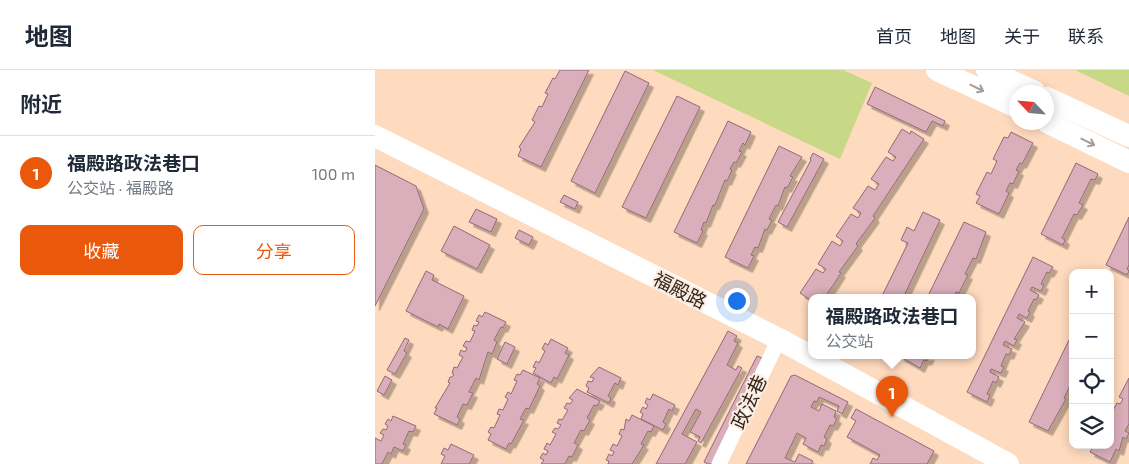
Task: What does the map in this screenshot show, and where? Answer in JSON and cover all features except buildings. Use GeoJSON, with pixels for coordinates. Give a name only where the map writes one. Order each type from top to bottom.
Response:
{"type":"FeatureCollection","features":[{"type":"Feature","properties":{"kind":"street"},"geometry":{"type":"LineString","coordinates":[[937,70],[1009,103]]}},
{"type":"Feature","properties":{"kind":"street"},"geometry":{"type":"LineString","coordinates":[[987,70],[1020,85]]}},
{"type":"Feature","properties":{"kind":"street"},"geometry":{"type":"LineString","coordinates":[[1054,101],[1129,136]]}},
{"type":"Feature","properties":{"kind":"street"},"geometry":{"type":"LineString","coordinates":[[1054,125],[1129,162]]}},
{"type":"Feature","properties":{"kind":"street","name":"福殿路"},"geometry":{"type":"LineString","coordinates":[[375,136],[808,355]]}},
{"type":"Feature","properties":{"kind":"street","name":"政法巷"},"geometry":{"type":"LineString","coordinates":[[719,464],[779,339]]}},
{"type":"Feature","properties":{"kind":"street","name":"福殿路"},"geometry":{"type":"LineString","coordinates":[[816,359],[1008,464]]}},
{"type":"Feature","properties":{"kind":"green space"},"geometry":{"type":"Polygon","coordinates":[[[653,70],[843,70],[872,83],[840,159],[653,70]]]}},
{"type":"Feature","properties":{"kind":"green space"},"geometry":{"type":"Polygon","coordinates":[[[1075,70],[1129,70],[1129,96],[1075,70]]]}},
{"type":"Feature","properties":{"kind":"place","name":"福殿路政法巷口"},"geometry":{"type":"Point","coordinates":[892,417]}}]}
